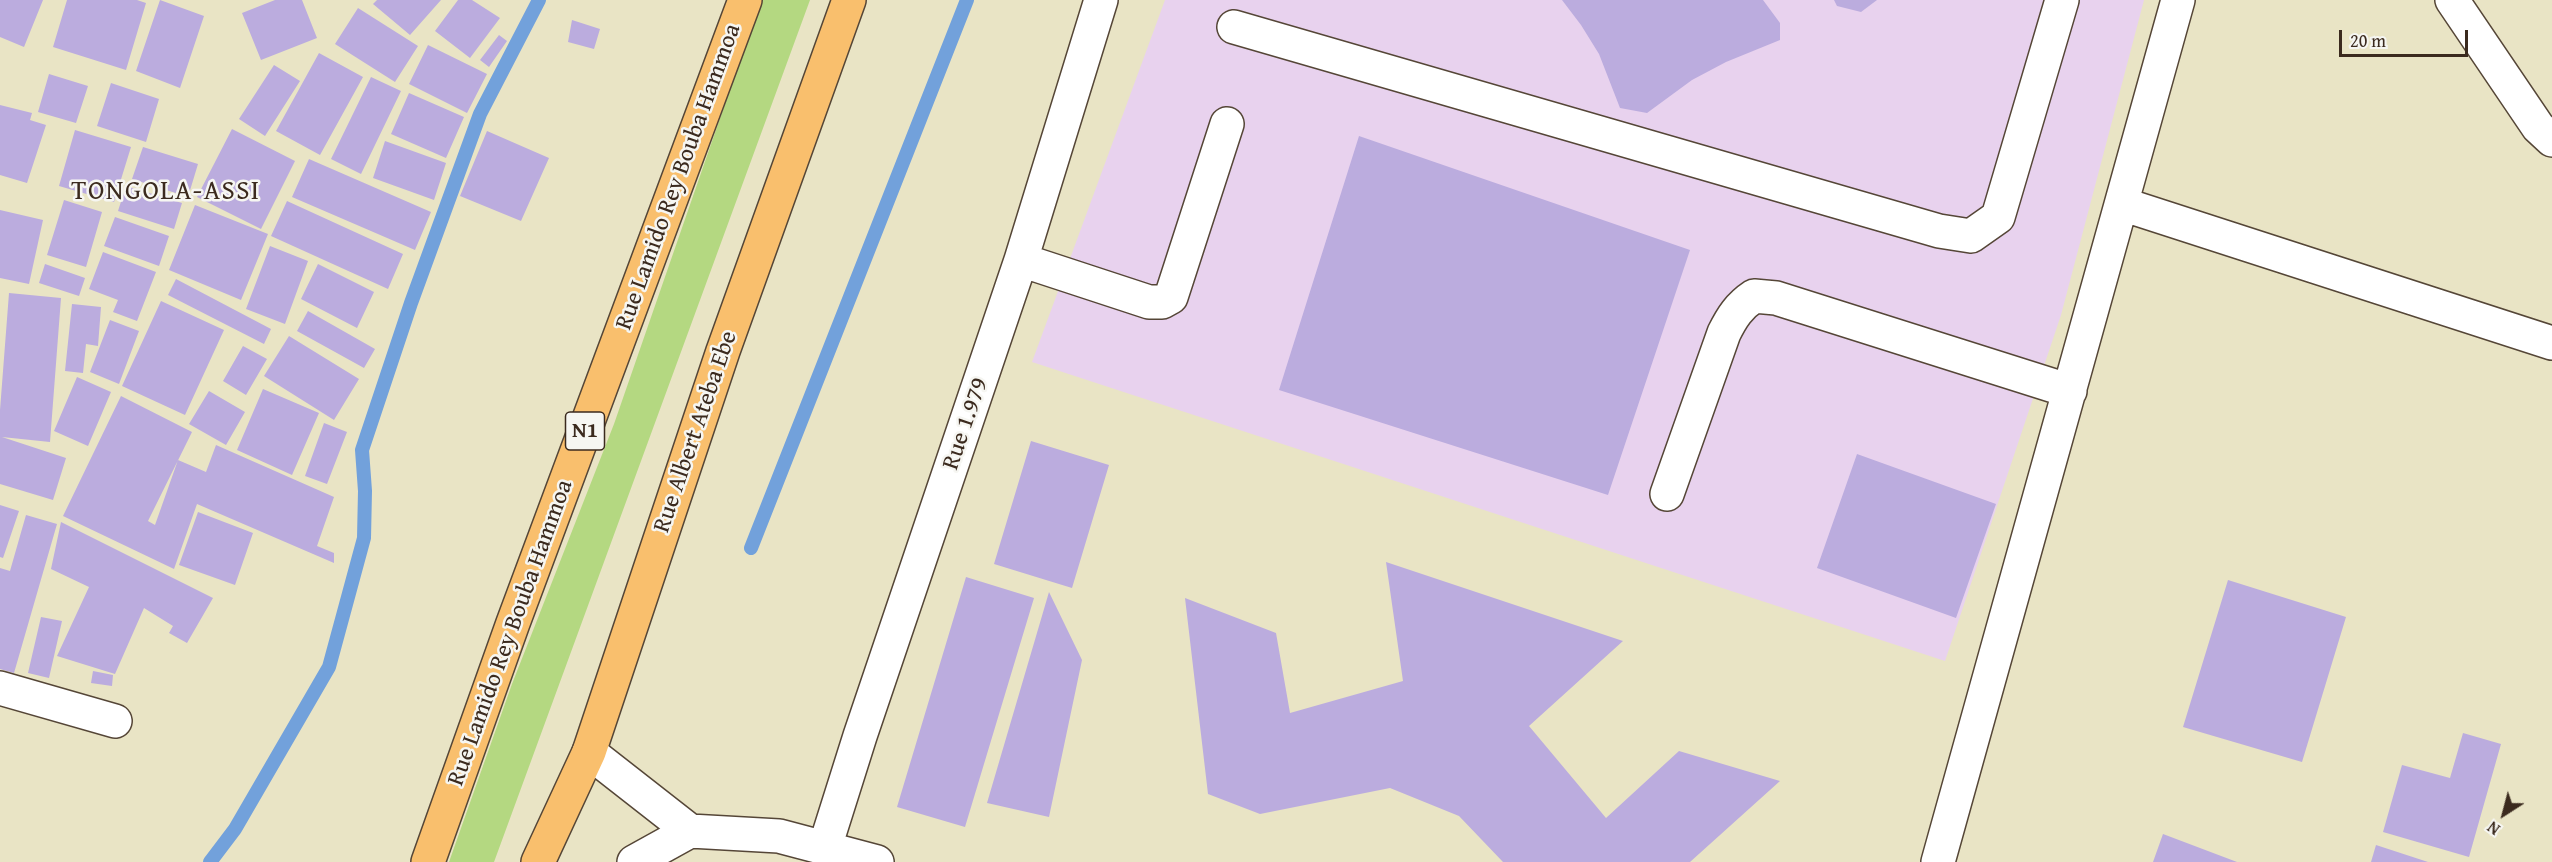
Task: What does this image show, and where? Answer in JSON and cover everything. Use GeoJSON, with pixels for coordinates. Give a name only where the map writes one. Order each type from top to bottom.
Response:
{"type":"FeatureCollection","features":[{"type":"Feature","properties":{"kind":"highway","name":"Rue Lamido Rey Bouba Hammoa"},"geometry":{"type":"LineString","coordinates":[[428,862],[513,623],[745,0]]}},
{"type":"Feature","properties":{"kind":"highway","name":"Rue Albert Ateba Ebe"},"geometry":{"type":"LineString","coordinates":[[538,862],[590,752],[723,351],[849,0]]}},
{"type":"Feature","properties":{"kind":"street","name":"Rue 1.979"},"geometry":{"type":"LineString","coordinates":[[825,847],[864,724],[1021,260],[1101,0]]}},
{"type":"Feature","properties":{"kind":"street"},"geometry":{"type":"LineString","coordinates":[[1234,27],[1939,231],[1971,236],[1998,217],[2061,0]]}},
{"type":"Feature","properties":{"kind":"street"},"geometry":{"type":"LineString","coordinates":[[1938,862],[2178,0]]}},
{"type":"Feature","properties":{"kind":"street"},"geometry":{"type":"LineString","coordinates":[[2452,0],[2538,127],[2552,141]]}},
{"type":"Feature","properties":{"kind":"street"},"geometry":{"type":"LineString","coordinates":[[1021,260],[1149,302],[1162,302],[1171,297],[1227,124]]}},
{"type":"Feature","properties":{"kind":"street"},"geometry":{"type":"LineString","coordinates":[[2122,204],[2552,343]]}},
{"type":"Feature","properties":{"kind":"street"},"geometry":{"type":"LineString","coordinates":[[1667,494],[1724,333],[1733,315],[1742,304],[1754,296],[1776,298],[2070,392]]}},
{"type":"Feature","properties":{"kind":"street"},"geometry":{"type":"LineString","coordinates":[[0,688],[115,721]]}},
{"type":"Feature","properties":{"kind":"street"},"geometry":{"type":"LineString","coordinates":[[590,752],[690,831]]}},
{"type":"Feature","properties":{"kind":"street"},"geometry":{"type":"LineString","coordinates":[[634,862],[690,831],[779,836],[877,862]]}},
{"type":"Feature","properties":{"kind":"shaded area"},"geometry":{"type":"Polygon","coordinates":[[[1165,0],[2144,0],[2061,315],[1945,661],[1032,362],[1165,0]]]}},
{"type":"Feature","properties":{"kind":"green space"},"geometry":{"type":"Polygon","coordinates":[[[761,0],[810,0],[494,862],[449,862],[512,684],[614,424],[761,0]]]}},
{"type":"Feature","properties":{"kind":"building"},"geometry":{"type":"Polygon","coordinates":[[[0,0],[43,0],[24,47],[0,37],[0,0]]]}},
{"type":"Feature","properties":{"kind":"building"},"geometry":{"type":"Polygon","coordinates":[[[67,0],[137,0],[146,3],[126,70],[53,47],[67,0]]]}},
{"type":"Feature","properties":{"kind":"building"},"geometry":{"type":"Polygon","coordinates":[[[160,0],[204,16],[180,88],[136,71],[160,0]]]}},
{"type":"Feature","properties":{"kind":"building"},"geometry":{"type":"Polygon","coordinates":[[[275,0],[302,0],[317,38],[261,60],[242,13],[275,0]]]}},
{"type":"Feature","properties":{"kind":"building"},"geometry":{"type":"Polygon","coordinates":[[[377,0],[441,0],[410,35],[373,4],[377,0]]]}},
{"type":"Feature","properties":{"kind":"building"},"geometry":{"type":"Polygon","coordinates":[[[458,0],[472,0],[500,18],[470,58],[435,31],[458,0]]]}},
{"type":"Feature","properties":{"kind":"building"},"geometry":{"type":"Polygon","coordinates":[[[1562,0],[1763,0],[1780,23],[1780,40],[1726,62],[1692,80],[1647,113],[1620,108],[1599,54],[1562,0]]]}},
{"type":"Feature","properties":{"kind":"building"},"geometry":{"type":"Polygon","coordinates":[[[1834,0],[1877,0],[1861,12],[1837,6],[1834,0]]]}},
{"type":"Feature","properties":{"kind":"building"},"geometry":{"type":"Polygon","coordinates":[[[358,8],[418,46],[395,82],[335,44],[358,8]]]}},
{"type":"Feature","properties":{"kind":"building"},"geometry":{"type":"Polygon","coordinates":[[[572,20],[600,29],[594,49],[568,42],[572,20]]]}},
{"type":"Feature","properties":{"kind":"building"},"geometry":{"type":"Polygon","coordinates":[[[499,35],[507,41],[489,67],[480,60],[499,35]]]}},
{"type":"Feature","properties":{"kind":"building"},"geometry":{"type":"Polygon","coordinates":[[[428,45],[487,74],[467,113],[409,84],[428,45]]]}},
{"type":"Feature","properties":{"kind":"building"},"geometry":{"type":"Polygon","coordinates":[[[319,53],[363,77],[320,155],[276,131],[319,53]]]}},
{"type":"Feature","properties":{"kind":"building"},"geometry":{"type":"Polygon","coordinates":[[[274,65],[300,81],[265,136],[239,119],[274,65]]]}},
{"type":"Feature","properties":{"kind":"building"},"geometry":{"type":"Polygon","coordinates":[[[49,74],[88,86],[76,123],[38,112],[49,74]]]}},
{"type":"Feature","properties":{"kind":"building"},"geometry":{"type":"Polygon","coordinates":[[[371,77],[401,91],[361,174],[331,159],[371,77]]]}},
{"type":"Feature","properties":{"kind":"building"},"geometry":{"type":"Polygon","coordinates":[[[111,83],[159,99],[146,142],[97,126],[111,83]]]}},
{"type":"Feature","properties":{"kind":"building"},"geometry":{"type":"Polygon","coordinates":[[[409,93],[464,117],[446,158],[391,134],[409,93]]]}},
{"type":"Feature","properties":{"kind":"building"},"geometry":{"type":"Polygon","coordinates":[[[0,105],[32,113],[30,120],[46,125],[27,183],[0,175],[0,105]]]}},
{"type":"Feature","properties":{"kind":"building"},"geometry":{"type":"Polygon","coordinates":[[[232,129],[295,161],[261,229],[197,197],[232,129]]]}},
{"type":"Feature","properties":{"kind":"building"},"geometry":{"type":"Polygon","coordinates":[[[75,130],[131,147],[114,202],[59,186],[75,130]]]}},
{"type":"Feature","properties":{"kind":"building"},"geometry":{"type":"Polygon","coordinates":[[[487,131],[549,158],[521,221],[460,196],[487,131]]]}},
{"type":"Feature","properties":{"kind":"building"},"geometry":{"type":"Polygon","coordinates":[[[1359,136],[1690,250],[1608,495],[1279,390],[1359,136]]]}},
{"type":"Feature","properties":{"kind":"building"},"geometry":{"type":"Polygon","coordinates":[[[385,141],[446,163],[434,200],[373,178],[385,141]]]}},
{"type":"Feature","properties":{"kind":"building"},"geometry":{"type":"Polygon","coordinates":[[[143,147],[198,164],[188,197],[132,179],[143,147]]]}},
{"type":"Feature","properties":{"kind":"building"},"geometry":{"type":"Polygon","coordinates":[[[309,159],[431,212],[415,250],[292,197],[309,159]]]}},
{"type":"Feature","properties":{"kind":"building"},"geometry":{"type":"Polygon","coordinates":[[[126,186],[182,203],[174,229],[118,211],[126,186]]]}},
{"type":"Feature","properties":{"kind":"building"},"geometry":{"type":"Polygon","coordinates":[[[64,200],[102,212],[86,267],[47,255],[64,200]]]}},
{"type":"Feature","properties":{"kind":"building"},"geometry":{"type":"Polygon","coordinates":[[[287,201],[403,254],[388,289],[271,236],[287,201]]]}},
{"type":"Feature","properties":{"kind":"building"},"geometry":{"type":"Polygon","coordinates":[[[195,205],[268,234],[241,300],[169,270],[195,205]]]}},
{"type":"Feature","properties":{"kind":"building"},"geometry":{"type":"Polygon","coordinates":[[[0,210],[43,220],[29,284],[0,278],[0,210]]]}},
{"type":"Feature","properties":{"kind":"building"},"geometry":{"type":"Polygon","coordinates":[[[115,217],[169,236],[159,266],[104,246],[115,217]]]}},
{"type":"Feature","properties":{"kind":"building"},"geometry":{"type":"Polygon","coordinates":[[[270,246],[308,261],[285,324],[246,309],[270,246]]]}},
{"type":"Feature","properties":{"kind":"building"},"geometry":{"type":"Polygon","coordinates":[[[103,252],[156,272],[137,321],[113,312],[118,300],[89,289],[103,252]]]}},
{"type":"Feature","properties":{"kind":"building"},"geometry":{"type":"Polygon","coordinates":[[[45,264],[85,278],[79,296],[39,283],[45,264]]]}},
{"type":"Feature","properties":{"kind":"building"},"geometry":{"type":"Polygon","coordinates":[[[318,264],[374,292],[357,328],[301,299],[318,264]]]}},
{"type":"Feature","properties":{"kind":"building"},"geometry":{"type":"Polygon","coordinates":[[[176,279],[271,329],[264,344],[168,295],[176,279]]]}},
{"type":"Feature","properties":{"kind":"building"},"geometry":{"type":"Polygon","coordinates":[[[9,293],[61,298],[50,442],[2,437],[66,458],[53,500],[0,484],[0,410],[9,293]]]}},
{"type":"Feature","properties":{"kind":"building"},"geometry":{"type":"Polygon","coordinates":[[[161,301],[224,330],[185,415],[122,386],[161,301]]]}},
{"type":"Feature","properties":{"kind":"building"},"geometry":{"type":"Polygon","coordinates":[[[72,304],[101,307],[98,346],[86,344],[83,373],[65,371],[72,304]]]}},
{"type":"Feature","properties":{"kind":"building"},"geometry":{"type":"Polygon","coordinates":[[[308,311],[375,349],[364,368],[297,331],[308,311]]]}},
{"type":"Feature","properties":{"kind":"building"},"geometry":{"type":"Polygon","coordinates":[[[110,320],[139,331],[119,384],[90,372],[110,320]]]}},
{"type":"Feature","properties":{"kind":"building"},"geometry":{"type":"Polygon","coordinates":[[[289,336],[359,379],[334,420],[264,376],[289,336]]]}},
{"type":"Feature","properties":{"kind":"building"},"geometry":{"type":"Polygon","coordinates":[[[243,346],[267,359],[246,395],[223,381],[243,346]]]}},
{"type":"Feature","properties":{"kind":"building"},"geometry":{"type":"Polygon","coordinates":[[[77,377],[111,392],[88,446],[54,431],[77,377]]]}},
{"type":"Feature","properties":{"kind":"building"},"geometry":{"type":"Polygon","coordinates":[[[263,389],[319,413],[292,475],[237,450],[263,389]]]}},
{"type":"Feature","properties":{"kind":"building"},"geometry":{"type":"Polygon","coordinates":[[[209,391],[245,412],[226,445],[189,424],[209,391]]]}},
{"type":"Feature","properties":{"kind":"building"},"geometry":{"type":"Polygon","coordinates":[[[121,396],[192,432],[178,460],[206,472],[216,445],[334,497],[317,546],[334,553],[334,563],[197,504],[174,569],[63,516],[121,396]],[[178,461],[148,521],[155,525],[178,461]]]}},
{"type":"Feature","properties":{"kind":"building"},"geometry":{"type":"Polygon","coordinates":[[[324,423],[347,432],[327,484],[305,476],[324,423]]]}},
{"type":"Feature","properties":{"kind":"building"},"geometry":{"type":"Polygon","coordinates":[[[1031,441],[1109,465],[1072,588],[994,564],[1031,441]]]}},
{"type":"Feature","properties":{"kind":"building"},"geometry":{"type":"Polygon","coordinates":[[[1857,454],[1996,504],[1956,618],[1817,568],[1857,454]]]}},
{"type":"Feature","properties":{"kind":"building"},"geometry":{"type":"Polygon","coordinates":[[[0,505],[19,511],[3,558],[0,557],[0,505]]]}},
{"type":"Feature","properties":{"kind":"building"},"geometry":{"type":"Polygon","coordinates":[[[198,512],[253,533],[235,585],[179,565],[198,512]]]}},
{"type":"Feature","properties":{"kind":"building"},"geometry":{"type":"Polygon","coordinates":[[[26,515],[57,524],[14,673],[0,669],[0,568],[10,571],[26,515]]]}},
{"type":"Feature","properties":{"kind":"building"},"geometry":{"type":"Polygon","coordinates":[[[61,522],[213,598],[187,643],[169,633],[173,626],[144,608],[115,674],[57,656],[89,587],[51,569],[61,522]]]}},
{"type":"Feature","properties":{"kind":"building"},"geometry":{"type":"Polygon","coordinates":[[[1386,562],[1623,641],[1529,726],[1606,818],[1679,751],[1780,781],[1690,862],[1503,862],[1459,816],[1390,788],[1260,814],[1208,794],[1185,598],[1276,633],[1290,713],[1403,681],[1386,562]]]}},
{"type":"Feature","properties":{"kind":"building"},"geometry":{"type":"Polygon","coordinates":[[[966,577],[1034,598],[965,827],[897,807],[966,577]]]}},
{"type":"Feature","properties":{"kind":"building"},"geometry":{"type":"Polygon","coordinates":[[[2228,580],[2346,617],[2302,762],[2183,727],[2228,580]]]}},
{"type":"Feature","properties":{"kind":"building"},"geometry":{"type":"Polygon","coordinates":[[[1049,592],[1082,660],[1049,817],[987,803],[1049,592]]]}},
{"type":"Feature","properties":{"kind":"building"},"geometry":{"type":"Polygon","coordinates":[[[41,617],[62,621],[49,678],[28,673],[41,617]]]}},
{"type":"Feature","properties":{"kind":"building"},"geometry":{"type":"Polygon","coordinates":[[[93,671],[113,675],[112,686],[91,683],[93,671]]]}},
{"type":"Feature","properties":{"kind":"building"},"geometry":{"type":"Polygon","coordinates":[[[2463,733],[2501,744],[2469,857],[2383,832],[2402,765],[2450,778],[2463,733]]]}},
{"type":"Feature","properties":{"kind":"building"},"geometry":{"type":"Polygon","coordinates":[[[2163,834],[2237,862],[2153,862],[2163,834]]]}},
{"type":"Feature","properties":{"kind":"building"},"geometry":{"type":"Polygon","coordinates":[[[2376,845],[2428,862],[2371,862],[2376,845]]]}},
{"type":"Feature","properties":{"kind":"waterway"},"geometry":{"type":"LineString","coordinates":[[210,862],[235,829],[329,667],[364,538],[365,491],[362,450],[411,303],[480,114],[539,0]]}},
{"type":"Feature","properties":{"kind":"waterway"},"geometry":{"type":"LineString","coordinates":[[751,548],[967,0]]}},
{"type":"Feature","properties":{"kind":"district","name":"TONGOLA-ASSI"},"geometry":{"type":"Point","coordinates":[166,192]}}]}
